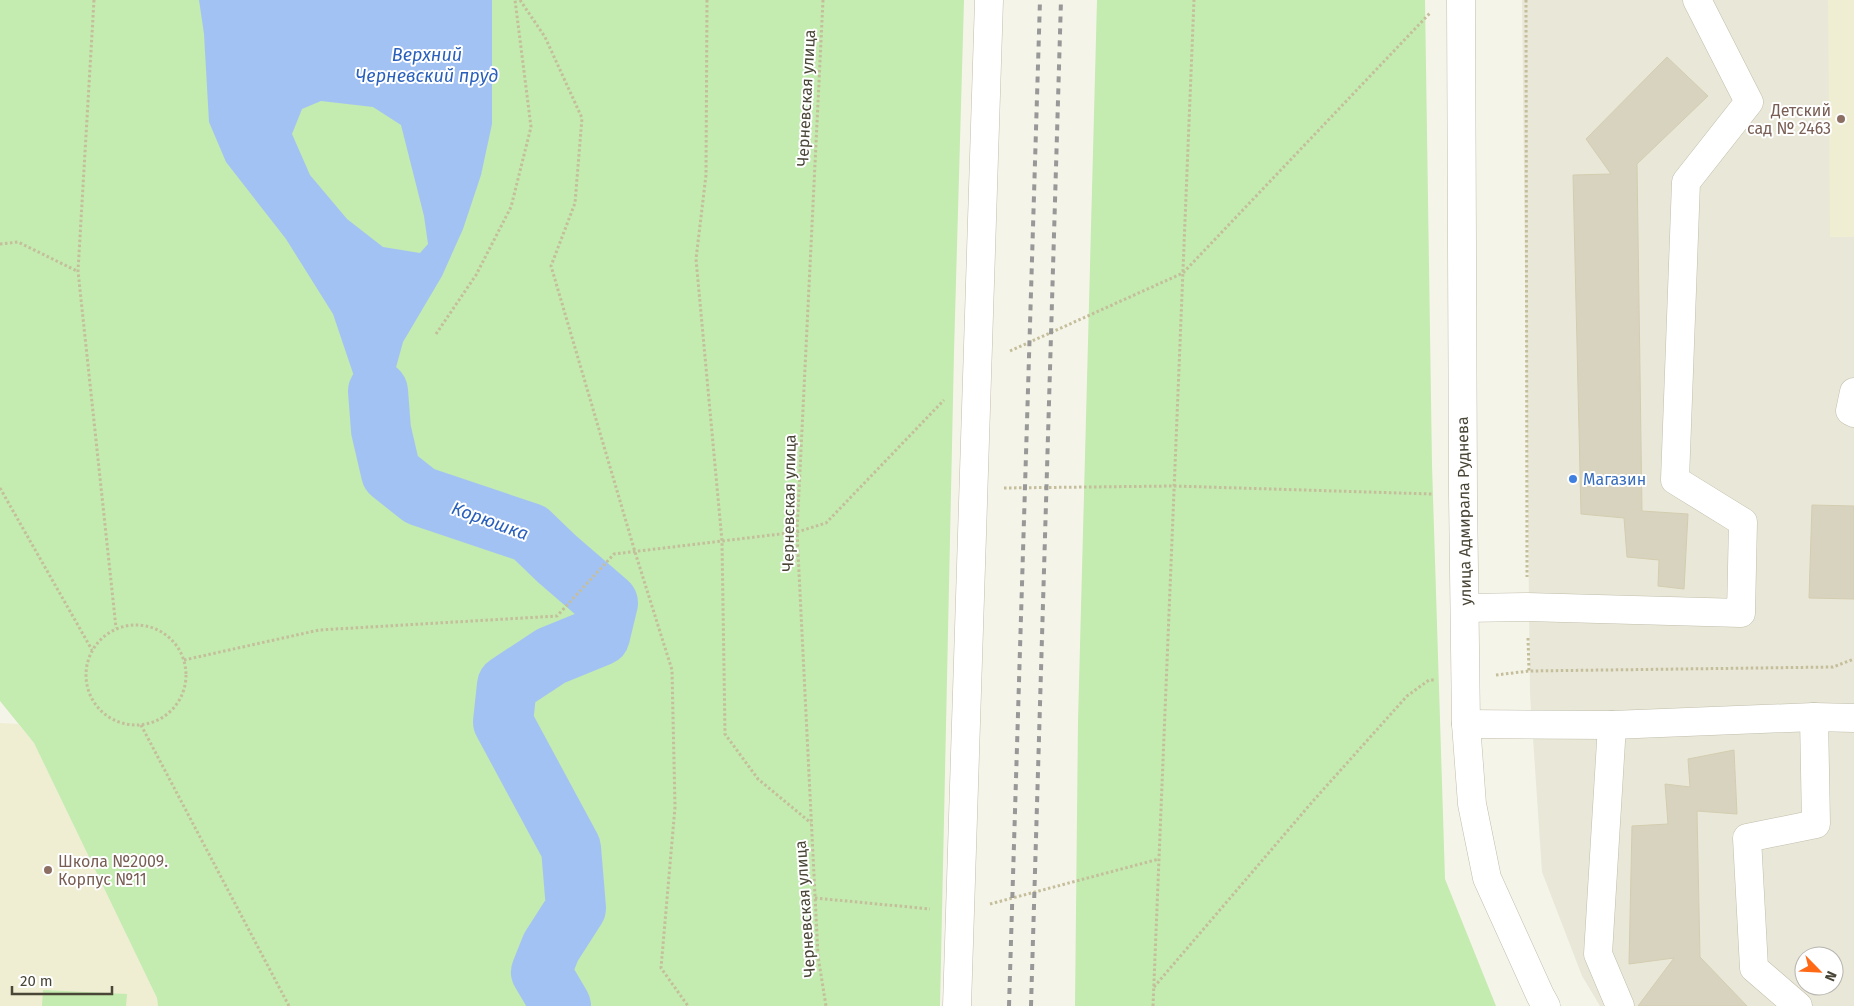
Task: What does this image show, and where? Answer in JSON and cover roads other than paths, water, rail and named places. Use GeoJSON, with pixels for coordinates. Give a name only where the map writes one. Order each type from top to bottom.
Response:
{"type":"FeatureCollection","features":[{"type":"Feature","properties":{"kind":"street"},"geometry":{"type":"LineString","coordinates":[[957,1006],[989,0]]}},
{"type":"Feature","properties":{"kind":"street"},"geometry":{"type":"LineString","coordinates":[[1465,608],[1527,607],[1741,613],[1743,522],[1675,480],[1686,182],[1749,102],[1697,0]]}},
{"type":"Feature","properties":{"kind":"street","name":"улица Адмирала Руднева"},"geometry":{"type":"LineString","coordinates":[[1448,4],[1463,495],[1466,724],[1472,804],[1486,878],[1546,1006]]}},
{"type":"Feature","properties":{"kind":"street"},"geometry":{"type":"LineString","coordinates":[[1854,392],[1850,410],[1854,414]]}},
{"type":"Feature","properties":{"kind":"street"},"geometry":{"type":"LineString","coordinates":[[1466,724],[1612,725],[1814,717],[1854,718]]}},
{"type":"Feature","properties":{"kind":"street"},"geometry":{"type":"LineString","coordinates":[[1798,1006],[1754,968],[1748,838],[1816,824],[1814,717]]}},
{"type":"Feature","properties":{"kind":"street"},"geometry":{"type":"LineString","coordinates":[[1612,725],[1598,954],[1620,1006]]}},
{"type":"Feature","properties":{"kind":"water","name":"Верхний Черневский пруд"},"geometry":{"type":"Polygon","coordinates":[[[199,0],[492,0],[492,124],[481,175],[463,229],[442,276],[403,342],[387,400],[395,463],[391,473],[380,471],[359,391],[333,314],[286,239],[226,162],[209,122],[204,34],[199,0]],[[321,101],[302,109],[292,134],[310,175],[347,219],[383,247],[420,253],[428,244],[424,216],[401,125],[373,107],[321,101]]]}},
{"type":"Feature","properties":{"kind":"waterway","name":"Корюшка"},"geometry":{"type":"LineString","coordinates":[[378,391],[381,430],[391,473],[420,496],[530,533],[608,603],[600,636],[551,656],[507,685],[503,722],[571,848],[576,908],[551,947],[541,972],[561,1006]]}},
{"type":"Feature","properties":{"kind":"railway"},"geometry":{"type":"LineString","coordinates":[[1009,1006],[1040,0]]}},
{"type":"Feature","properties":{"kind":"railway"},"geometry":{"type":"LineString","coordinates":[[1031,1006],[1061,0]]}},
{"type":"Feature","properties":{"kind":"place","name":"Детский сад № 2463"},"geometry":{"type":"Point","coordinates":[1841,119]}},
{"type":"Feature","properties":{"kind":"place","name":"Магазин"},"geometry":{"type":"Point","coordinates":[1573,479]}},
{"type":"Feature","properties":{"kind":"place","name":"Школа №2009. Корпус №11"},"geometry":{"type":"Point","coordinates":[48,870]}}]}
